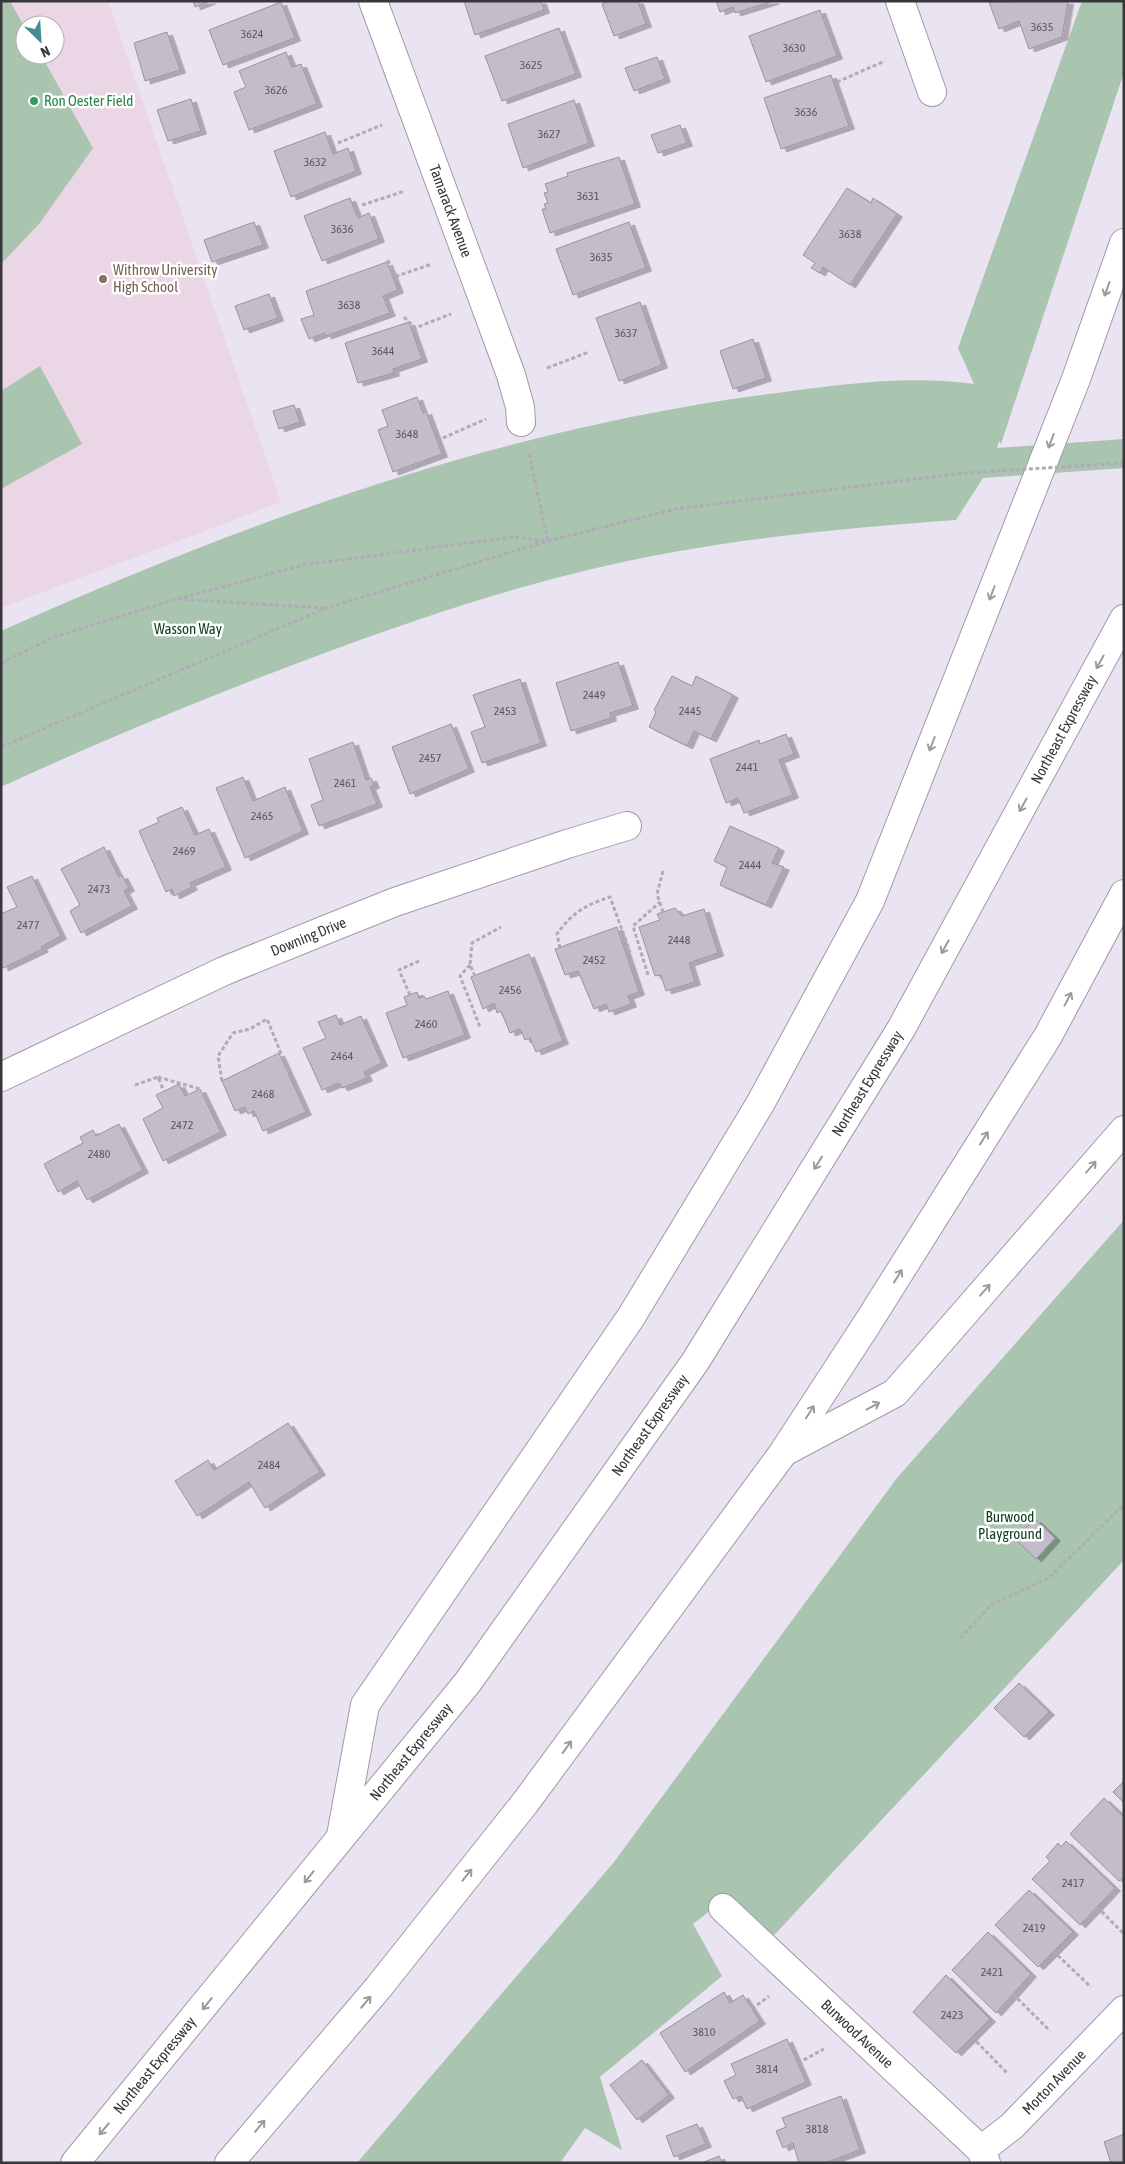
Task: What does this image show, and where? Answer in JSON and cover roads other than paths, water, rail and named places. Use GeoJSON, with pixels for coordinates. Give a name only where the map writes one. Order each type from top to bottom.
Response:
{"type":"FeatureCollection","features":[{"type":"Feature","properties":{"kind":"main road","name":"Tamarack Avenue"},"geometry":{"type":"LineString","coordinates":[[373,1],[511,375],[520,407],[521,422]]}},
{"type":"Feature","properties":{"kind":"main road"},"geometry":{"type":"LineString","coordinates":[[900,1],[932,92]]}},
{"type":"Feature","properties":{"kind":"main road"},"geometry":{"type":"LineString","coordinates":[[340,1839],[365,1705],[631,1316],[760,1104],[870,901],[1072,388],[1124,243]]}},
{"type":"Feature","properties":{"kind":"main road","name":"Northeast Expressway"},"geometry":{"type":"LineString","coordinates":[[76,2163],[468,1682],[695,1362],[901,1029],[1124,619]]}},
{"type":"Feature","properties":{"kind":"main road","name":"Downing Drive"},"geometry":{"type":"LineString","coordinates":[[1,1077],[224,971],[317,933],[395,902],[567,844],[627,826]]}},
{"type":"Feature","properties":{"kind":"main road"},"geometry":{"type":"LineString","coordinates":[[229,2163],[378,1988],[525,1803],[783,1453],[868,1324],[1048,1036],[1124,894]]}},
{"type":"Feature","properties":{"kind":"main road"},"geometry":{"type":"LineString","coordinates":[[783,1453],[895,1394],[1124,1130]]}},
{"type":"Feature","properties":{"kind":"main road","name":"Burwood Avenue"},"geometry":{"type":"LineString","coordinates":[[724,1908],[983,2157]]}},
{"type":"Feature","properties":{"kind":"main road","name":"Morton Avenue"},"geometry":{"type":"LineString","coordinates":[[983,2157],[1124,2010]]}},
{"type":"Feature","properties":{"kind":"place","name":"Ron Oester Field"},"geometry":{"type":"Point","coordinates":[34,101]}},
{"type":"Feature","properties":{"kind":"place","name":"Withrow University High School"},"geometry":{"type":"Point","coordinates":[103,279]}},
{"type":"Feature","properties":{"kind":"park label","name":"Wasson Way"},"geometry":{"type":"Point","coordinates":[188,629]}},
{"type":"Feature","properties":{"kind":"park label","name":"Burwood Playground"},"geometry":{"type":"Point","coordinates":[1010,1526]}}]}
